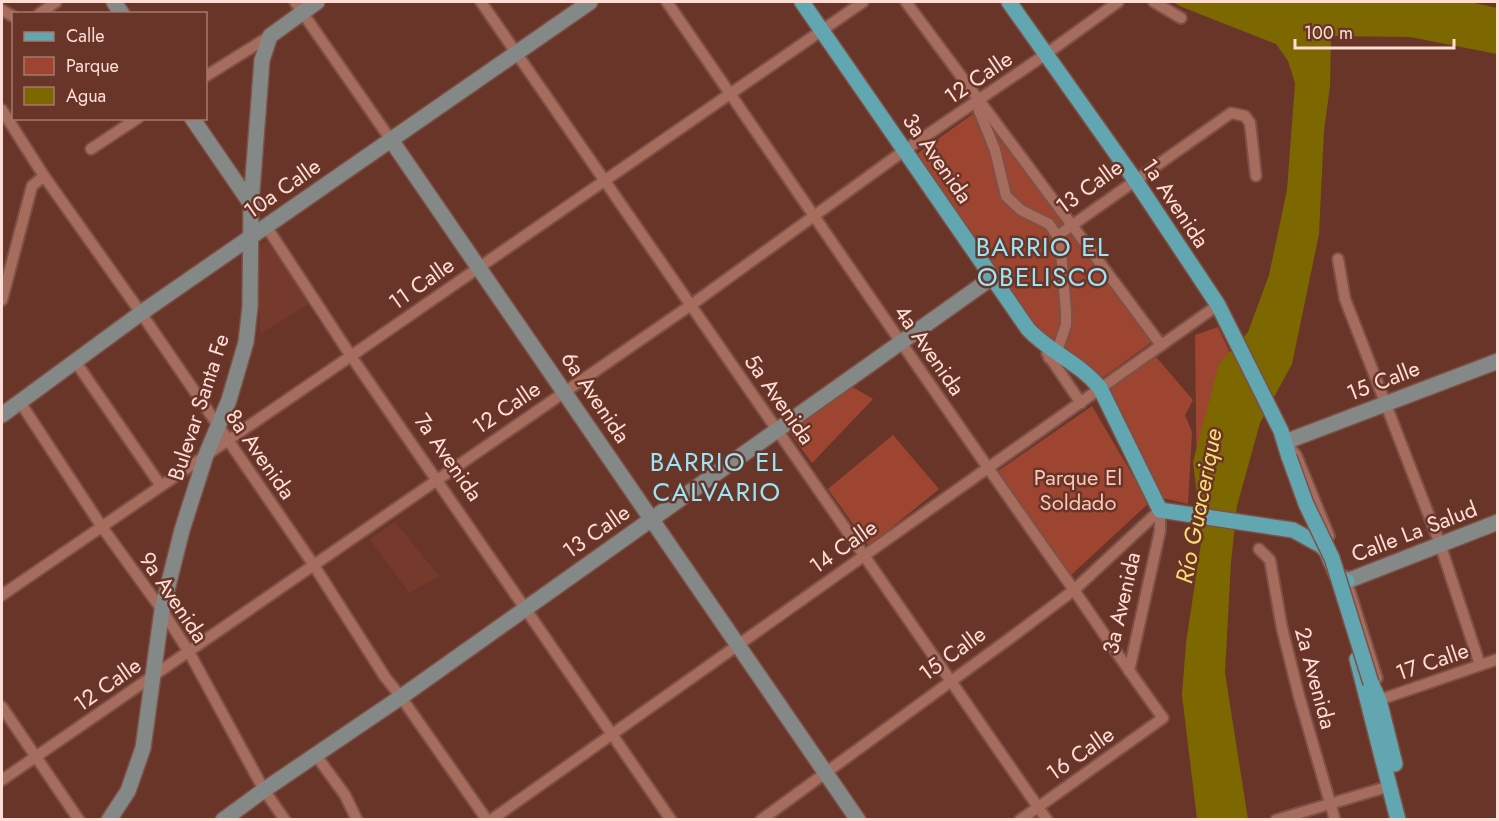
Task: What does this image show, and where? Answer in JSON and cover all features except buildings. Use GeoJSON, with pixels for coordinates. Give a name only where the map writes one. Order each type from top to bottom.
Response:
{"type":"FeatureCollection","features":[{"type":"Feature","properties":{"kind":"main road","name":"3a Avenida"},"geometry":{"type":"LineString","coordinates":[[802,2],[1036,338],[1053,355],[1089,375],[1100,388],[1160,510]]}},
{"type":"Feature","properties":{"kind":"main road","name":"1a Avenida"},"geometry":{"type":"LineString","coordinates":[[1009,2],[1135,180],[1220,310],[1283,436],[1306,504],[1332,558],[1371,683],[1379,700],[1408,819]]}},
{"type":"Feature","properties":{"kind":"main road"},"geometry":{"type":"LineString","coordinates":[[1160,510],[1283,528],[1309,537],[1327,552],[1337,576],[1347,581]]}},
{"type":"Feature","properties":{"kind":"main road"},"geometry":{"type":"LineString","coordinates":[[1309,537],[1319,550],[1339,597],[1398,819]]}},
{"type":"Feature","properties":{"kind":"street"},"geometry":{"type":"LineString","coordinates":[[42,12],[56,2]]}},
{"type":"Feature","properties":{"kind":"street"},"geometry":{"type":"LineString","coordinates":[[207,75],[270,36],[298,7],[317,2]]}},
{"type":"Feature","properties":{"kind":"street","name":"5a Avenida"},"geometry":{"type":"LineString","coordinates":[[481,2],[1047,819]]}},
{"type":"Feature","properties":{"kind":"street","name":"10a Calle"},"geometry":{"type":"LineString","coordinates":[[2,416],[141,313],[590,2]]}},
{"type":"Feature","properties":{"kind":"street","name":"4a Avenida"},"geometry":{"type":"LineString","coordinates":[[667,2],[1128,671],[1164,718]]}},
{"type":"Feature","properties":{"kind":"street","name":"11 Calle"},"geometry":{"type":"LineString","coordinates":[[222,433],[351,356],[863,2]]}},
{"type":"Feature","properties":{"kind":"street"},"geometry":{"type":"LineString","coordinates":[[906,2],[977,101],[1161,345]]}},
{"type":"Feature","properties":{"kind":"street","name":"12 Calle"},"geometry":{"type":"LineString","coordinates":[[2,780],[691,305],[905,150],[1118,2]]}},
{"type":"Feature","properties":{"kind":"street"},"geometry":{"type":"LineString","coordinates":[[1154,2],[1181,18]]}},
{"type":"Feature","properties":{"kind":"street","name":"6a Avenida"},"geometry":{"type":"LineString","coordinates":[[298,7],[392,140],[858,819]]}},
{"type":"Feature","properties":{"kind":"street","name":"Bulevar Santa Fe"},"geometry":{"type":"LineString","coordinates":[[109,819],[128,791],[137,769],[143,748],[162,610],[182,530],[206,455],[222,433],[246,342],[250,306],[251,204],[262,60],[270,36]]}},
{"type":"Feature","properties":{"kind":"street"},"geometry":{"type":"LineString","coordinates":[[977,101],[995,150],[1006,196],[1022,210],[1049,224],[1061,246],[1066,325],[1053,355],[1080,403]]}},
{"type":"Feature","properties":{"kind":"street","name":"8a Avenida"},"geometry":{"type":"LineString","coordinates":[[2,110],[44,176],[313,564],[386,677],[489,819]]}},
{"type":"Feature","properties":{"kind":"street","name":"13 Calle"},"geometry":{"type":"LineString","coordinates":[[1057,236],[1231,113],[1245,116],[1250,123],[1256,176]]}},
{"type":"Feature","properties":{"kind":"street"},"geometry":{"type":"LineString","coordinates":[[91,149],[135,120]]}},
{"type":"Feature","properties":{"kind":"street","name":"7a Avenida"},"geometry":{"type":"LineString","coordinates":[[193,120],[351,356],[671,819]]}},
{"type":"Feature","properties":{"kind":"street"},"geometry":{"type":"LineString","coordinates":[[2,300],[31,187],[44,176]]}},
{"type":"Feature","properties":{"kind":"street"},"geometry":{"type":"LineString","coordinates":[[1338,259],[1345,299],[1440,544],[1480,665]]}},
{"type":"Feature","properties":{"kind":"street","name":"13 Calle"},"geometry":{"type":"LineString","coordinates":[[223,819],[401,697],[993,277]]}},
{"type":"Feature","properties":{"kind":"street","name":"14 Calle"},"geometry":{"type":"LineString","coordinates":[[489,819],[1161,345],[1220,310]]}},
{"type":"Feature","properties":{"kind":"street"},"geometry":{"type":"LineString","coordinates":[[75,361],[161,486]]}},
{"type":"Feature","properties":{"kind":"street","name":"15 Calle"},"geometry":{"type":"LineString","coordinates":[[1283,436],[1386,403],[1497,361]]}},
{"type":"Feature","properties":{"kind":"street","name":"9a Avenida"},"geometry":{"type":"LineString","coordinates":[[20,402],[102,527],[162,610],[189,652],[264,789],[285,819]]}},
{"type":"Feature","properties":{"kind":"street","name":"1a Avenida"},"geometry":{"type":"LineString","coordinates":[[1283,436],[1296,455],[1347,581],[1378,680],[1379,700]]}},
{"type":"Feature","properties":{"kind":"street"},"geometry":{"type":"LineString","coordinates":[[2,595],[206,455]]}},
{"type":"Feature","properties":{"kind":"street","name":"15 Calle"},"geometry":{"type":"LineString","coordinates":[[761,819],[1074,590],[1160,510]]}},
{"type":"Feature","properties":{"kind":"street","name":"3a Avenida"},"geometry":{"type":"LineString","coordinates":[[1128,671],[1160,531],[1160,510]]}},
{"type":"Feature","properties":{"kind":"street","name":"Calle La Salud"},"geometry":{"type":"LineString","coordinates":[[1347,581],[1497,522]]}},
{"type":"Feature","properties":{"kind":"street","name":"2a Avenida"},"geometry":{"type":"LineString","coordinates":[[1259,549],[1270,560],[1282,628],[1335,819]]}},
{"type":"Feature","properties":{"kind":"street","name":"17 Calle"},"geometry":{"type":"LineString","coordinates":[[1379,700],[1497,659]]}},
{"type":"Feature","properties":{"kind":"street"},"geometry":{"type":"LineString","coordinates":[[2,706],[35,758],[79,819]]}},
{"type":"Feature","properties":{"kind":"street","name":"16 Calle"},"geometry":{"type":"LineString","coordinates":[[1020,819],[1164,718]]}},
{"type":"Feature","properties":{"kind":"street"},"geometry":{"type":"LineString","coordinates":[[315,754],[345,795],[357,819]]}},
{"type":"Feature","properties":{"kind":"street"},"geometry":{"type":"LineString","coordinates":[[1276,819],[1390,786]]}},
{"type":"Feature","properties":{"kind":"shaded area"},"geometry":{"type":"Polygon","coordinates":[[[266,241],[294,278],[308,304],[260,334],[257,248],[266,241]]]}},
{"type":"Feature","properties":{"kind":"shaded area"},"geometry":{"type":"Polygon","coordinates":[[[395,522],[439,576],[409,593],[370,539],[395,522]]]}},
{"type":"Feature","properties":{"kind":"green space"},"geometry":{"type":"Polygon","coordinates":[[[977,111],[1156,339],[1091,386],[993,277],[917,154],[977,111]]]}},
{"type":"Feature","properties":{"kind":"green space"},"geometry":{"type":"Polygon","coordinates":[[[1218,327],[1238,370],[1210,483],[1197,495],[1195,335],[1218,327]]]}},
{"type":"Feature","properties":{"kind":"green space"},"geometry":{"type":"Polygon","coordinates":[[[1156,357],[1193,400],[1185,415],[1192,432],[1188,504],[1163,498],[1105,390],[1156,357]]]}},
{"type":"Feature","properties":{"kind":"green space"},"geometry":{"type":"Polygon","coordinates":[[[851,386],[873,399],[812,463],[787,429],[851,386]]]}},
{"type":"Feature","properties":{"kind":"green space","name":"Parque El Soldado"},"geometry":{"type":"Polygon","coordinates":[[[1092,406],[1149,503],[1071,575],[998,471],[1092,406]]]}},
{"type":"Feature","properties":{"kind":"green space"},"geometry":{"type":"Polygon","coordinates":[[[893,435],[939,489],[869,546],[828,489],[893,435]]]}},
{"type":"Feature","properties":{"kind":"water","name":"Río Guacerique"},"geometry":{"type":"Polygon","coordinates":[[[1172,2],[1470,2],[1497,8],[1497,54],[1410,37],[1331,36],[1330,86],[1324,131],[1319,234],[1292,364],[1260,423],[1237,506],[1231,562],[1225,673],[1248,819],[1197,819],[1182,695],[1186,643],[1202,536],[1193,462],[1219,364],[1248,332],[1269,275],[1287,190],[1295,83],[1288,61],[1276,44],[1172,2]]]}},
{"type":"Feature","properties":{"kind":"district","name":"BARRIO EL OBELISCO"},"geometry":{"type":"Point","coordinates":[1043,262]}},
{"type":"Feature","properties":{"kind":"district","name":"BARRIO EL CALVARIO"},"geometry":{"type":"Point","coordinates":[717,477]}}]}
